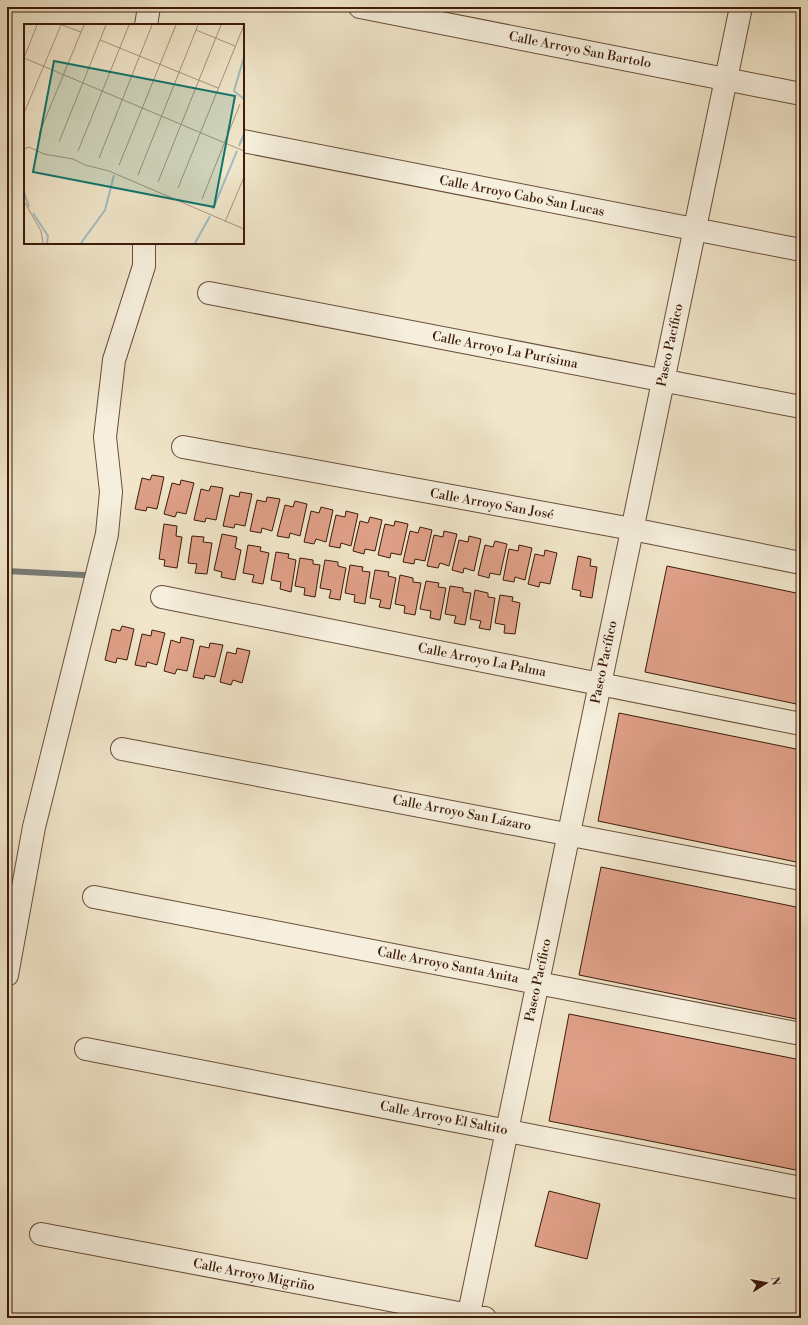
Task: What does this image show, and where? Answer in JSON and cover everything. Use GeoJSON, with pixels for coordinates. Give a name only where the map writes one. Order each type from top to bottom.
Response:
{"type":"FeatureCollection","features":[{"type":"Feature","properties":{"kind":"street"},"geometry":{"type":"LineString","coordinates":[[146,24],[149,7]]}},
{"type":"Feature","properties":{"kind":"street","name":"Calle Arroyo San Bartolo"},"geometry":{"type":"LineString","coordinates":[[360,7],[801,94]]}},
{"type":"Feature","properties":{"kind":"street","name":"Paseo Pacífico"},"geometry":{"type":"LineString","coordinates":[[473,1317],[506,1130],[741,7]]}},
{"type":"Feature","properties":{"kind":"street","name":"Calle Arroyo Cabo San Lucas"},"geometry":{"type":"LineString","coordinates":[[244,141],[801,250]]}},
{"type":"Feature","properties":{"kind":"street"},"geometry":{"type":"LineString","coordinates":[[7,975],[34,827],[107,534],[111,492],[105,437],[111,383],[114,360],[144,266],[144,244]]}},
{"type":"Feature","properties":{"kind":"street","name":"Calle Arroyo La Purísima"},"geometry":{"type":"LineString","coordinates":[[209,293],[801,407]]}},
{"type":"Feature","properties":{"kind":"street","name":"Calle Arroyo San José"},"geometry":{"type":"LineString","coordinates":[[183,447],[632,529],[801,563]]}},
{"type":"Feature","properties":{"kind":"street","name":"Calle Arroyo La Palma"},"geometry":{"type":"LineString","coordinates":[[162,597],[801,724]]}},
{"type":"Feature","properties":{"kind":"street","name":"Calle Arroyo San Lázaro"},"geometry":{"type":"LineString","coordinates":[[122,749],[801,879]]}},
{"type":"Feature","properties":{"kind":"street","name":"Calle Arroyo Santa Anita"},"geometry":{"type":"LineString","coordinates":[[94,897],[801,1034]]}},
{"type":"Feature","properties":{"kind":"street","name":"Calle Arroyo El Saltito"},"geometry":{"type":"LineString","coordinates":[[86,1049],[801,1188]]}},
{"type":"Feature","properties":{"kind":"street","name":"Calle Arroyo Migriño"},"geometry":{"type":"LineString","coordinates":[[41,1234],[473,1317]]}},
{"type":"Feature","properties":{"kind":"building"},"geometry":{"type":"Polygon","coordinates":[[[152,475],[164,477],[157,509],[147,507],[146,511],[135,509],[142,478],[150,480],[152,475]]]}},
{"type":"Feature","properties":{"kind":"building"},"geometry":{"type":"Polygon","coordinates":[[[181,480],[194,483],[186,514],[177,512],[175,517],[164,514],[172,483],[180,485],[181,480]]]}},
{"type":"Feature","properties":{"kind":"building"},"geometry":{"type":"Polygon","coordinates":[[[211,486],[223,488],[216,520],[206,518],[205,522],[194,520],[201,489],[209,491],[211,486]]]}},
{"type":"Feature","properties":{"kind":"building"},"geometry":{"type":"Polygon","coordinates":[[[240,492],[252,494],[245,526],[235,524],[234,528],[223,526],[230,495],[239,497],[240,492]]]}},
{"type":"Feature","properties":{"kind":"building"},"geometry":{"type":"Polygon","coordinates":[[[267,497],[280,499],[272,531],[262,528],[261,533],[250,531],[257,500],[266,502],[267,497]]]}},
{"type":"Feature","properties":{"kind":"building"},"geometry":{"type":"Polygon","coordinates":[[[295,501],[307,504],[300,536],[290,533],[289,538],[277,536],[285,505],[293,507],[295,501]]]}},
{"type":"Feature","properties":{"kind":"building"},"geometry":{"type":"Polygon","coordinates":[[[321,507],[333,510],[326,542],[316,539],[314,544],[304,542],[311,511],[319,513],[321,507]]]}},
{"type":"Feature","properties":{"kind":"building"},"geometry":{"type":"Polygon","coordinates":[[[346,511],[358,514],[351,546],[341,543],[340,548],[329,546],[336,515],[345,517],[346,511]]]}},
{"type":"Feature","properties":{"kind":"building"},"geometry":{"type":"Polygon","coordinates":[[[370,517],[382,520],[375,551],[365,549],[364,554],[353,551],[360,521],[368,523],[370,517]]]}},
{"type":"Feature","properties":{"kind":"building"},"geometry":{"type":"Polygon","coordinates":[[[395,521],[408,524],[401,555],[391,553],[390,558],[378,555],[385,524],[394,526],[395,521]]]}},
{"type":"Feature","properties":{"kind":"building"},"geometry":{"type":"Polygon","coordinates":[[[164,524],[177,526],[176,536],[182,537],[177,568],[164,566],[165,560],[159,559],[164,524]]]}},
{"type":"Feature","properties":{"kind":"building"},"geometry":{"type":"Polygon","coordinates":[[[420,527],[432,530],[425,561],[415,559],[414,564],[403,562],[410,531],[418,533],[420,527]]]}},
{"type":"Feature","properties":{"kind":"building"},"geometry":{"type":"Polygon","coordinates":[[[444,531],[457,534],[449,566],[440,563],[438,568],[427,566],[434,535],[443,537],[444,531]]]}},
{"type":"Feature","properties":{"kind":"building"},"geometry":{"type":"Polygon","coordinates":[[[222,534],[237,537],[235,548],[241,550],[235,580],[221,577],[222,572],[214,570],[222,534]]]}},
{"type":"Feature","properties":{"kind":"building"},"geometry":{"type":"Polygon","coordinates":[[[192,536],[204,537],[203,542],[212,543],[207,574],[195,573],[197,564],[188,563],[192,536]]]}},
{"type":"Feature","properties":{"kind":"building"},"geometry":{"type":"Polygon","coordinates":[[[469,536],[481,539],[474,571],[464,568],[463,573],[452,570],[459,540],[468,542],[469,536]]]}},
{"type":"Feature","properties":{"kind":"building"},"geometry":{"type":"Polygon","coordinates":[[[495,541],[507,544],[500,575],[490,573],[489,578],[478,575],[485,545],[493,547],[495,541]]]}},
{"type":"Feature","properties":{"kind":"building"},"geometry":{"type":"Polygon","coordinates":[[[248,545],[261,547],[260,551],[269,553],[263,584],[252,582],[254,575],[243,573],[248,545]]]}},
{"type":"Feature","properties":{"kind":"building"},"geometry":{"type":"Polygon","coordinates":[[[519,545],[532,548],[525,580],[515,577],[514,582],[503,580],[509,549],[518,551],[519,545]]]}},
{"type":"Feature","properties":{"kind":"building"},"geometry":{"type":"Polygon","coordinates":[[[545,550],[557,553],[550,584],[540,582],[539,587],[528,584],[535,554],[544,556],[545,550]]]}},
{"type":"Feature","properties":{"kind":"building"},"geometry":{"type":"Polygon","coordinates":[[[276,552],[289,554],[288,558],[296,560],[291,592],[280,589],[281,582],[271,580],[276,552]]]}},
{"type":"Feature","properties":{"kind":"building"},"geometry":{"type":"Polygon","coordinates":[[[578,556],[591,559],[590,566],[597,567],[592,598],[580,596],[581,591],[572,589],[578,556]]]}},
{"type":"Feature","properties":{"kind":"building"},"geometry":{"type":"Polygon","coordinates":[[[300,558],[313,560],[313,564],[320,565],[315,597],[304,595],[305,588],[295,586],[300,558]]]}},
{"type":"Feature","properties":{"kind":"building"},"geometry":{"type":"Polygon","coordinates":[[[325,560],[338,562],[338,566],[346,568],[340,600],[329,598],[331,590],[320,588],[325,560]]]}},
{"type":"Feature","properties":{"kind":"building"},"geometry":{"type":"Polygon","coordinates":[[[350,565],[363,567],[362,571],[370,572],[365,604],[354,602],[355,595],[345,593],[350,565]]]}},
{"type":"Feature","properties":{"kind":"building"},"geometry":{"type":"Polygon","coordinates":[[[667,566],[801,594],[801,705],[645,672],[667,566]]]}},
{"type":"Feature","properties":{"kind":"building"},"geometry":{"type":"Polygon","coordinates":[[[375,570],[389,572],[388,576],[396,578],[390,609],[379,607],[381,600],[370,598],[375,570]]]}},
{"type":"Feature","properties":{"kind":"building"},"geometry":{"type":"Polygon","coordinates":[[[400,575],[413,578],[413,582],[421,583],[415,615],[404,613],[405,606],[395,604],[400,575]]]}},
{"type":"Feature","properties":{"kind":"building"},"geometry":{"type":"Polygon","coordinates":[[[426,581],[439,583],[438,587],[446,588],[440,620],[430,618],[431,611],[420,609],[426,581]]]}},
{"type":"Feature","properties":{"kind":"building"},"geometry":{"type":"Polygon","coordinates":[[[450,586],[463,588],[463,592],[471,593],[465,625],[454,623],[456,616],[445,614],[450,586]]]}},
{"type":"Feature","properties":{"kind":"building"},"geometry":{"type":"Polygon","coordinates":[[[475,590],[488,593],[488,597],[495,598],[490,630],[479,628],[481,621],[470,619],[475,590]]]}},
{"type":"Feature","properties":{"kind":"building"},"geometry":{"type":"Polygon","coordinates":[[[500,595],[513,597],[512,601],[520,603],[515,634],[504,633],[505,625],[495,623],[500,595]]]}},
{"type":"Feature","properties":{"kind":"building"},"geometry":{"type":"Polygon","coordinates":[[[122,626],[134,629],[127,660],[117,658],[116,663],[105,660],[112,629],[120,631],[122,626]]]}},
{"type":"Feature","properties":{"kind":"building"},"geometry":{"type":"Polygon","coordinates":[[[152,630],[165,633],[157,665],[147,662],[146,667],[135,665],[142,634],[151,636],[152,630]]]}},
{"type":"Feature","properties":{"kind":"building"},"geometry":{"type":"Polygon","coordinates":[[[181,637],[194,640],[187,671],[177,669],[175,674],[164,671],[171,640],[180,643],[181,637]]]}},
{"type":"Feature","properties":{"kind":"building"},"geometry":{"type":"Polygon","coordinates":[[[210,643],[223,645],[215,677],[205,675],[204,679],[193,677],[200,646],[209,648],[210,643]]]}},
{"type":"Feature","properties":{"kind":"building"},"geometry":{"type":"Polygon","coordinates":[[[237,648],[250,651],[242,683],[233,680],[231,685],[220,682],[227,652],[236,654],[237,648]]]}},
{"type":"Feature","properties":{"kind":"building"},"geometry":{"type":"Polygon","coordinates":[[[619,713],[801,750],[801,863],[598,821],[619,713]]]}},
{"type":"Feature","properties":{"kind":"building"},"geometry":{"type":"Polygon","coordinates":[[[601,867],[801,908],[801,1020],[579,975],[601,867]]]}},
{"type":"Feature","properties":{"kind":"building"},"geometry":{"type":"Polygon","coordinates":[[[569,1014],[801,1060],[801,1171],[549,1121],[569,1014]]]}},
{"type":"Feature","properties":{"kind":"building"},"geometry":{"type":"Polygon","coordinates":[[[549,1191],[600,1204],[587,1259],[535,1246],[549,1191]]]}},
{"type":"Feature","properties":{"kind":"waterway"},"geometry":{"type":"LineString","coordinates":[[7,571],[84,575]]}}]}
